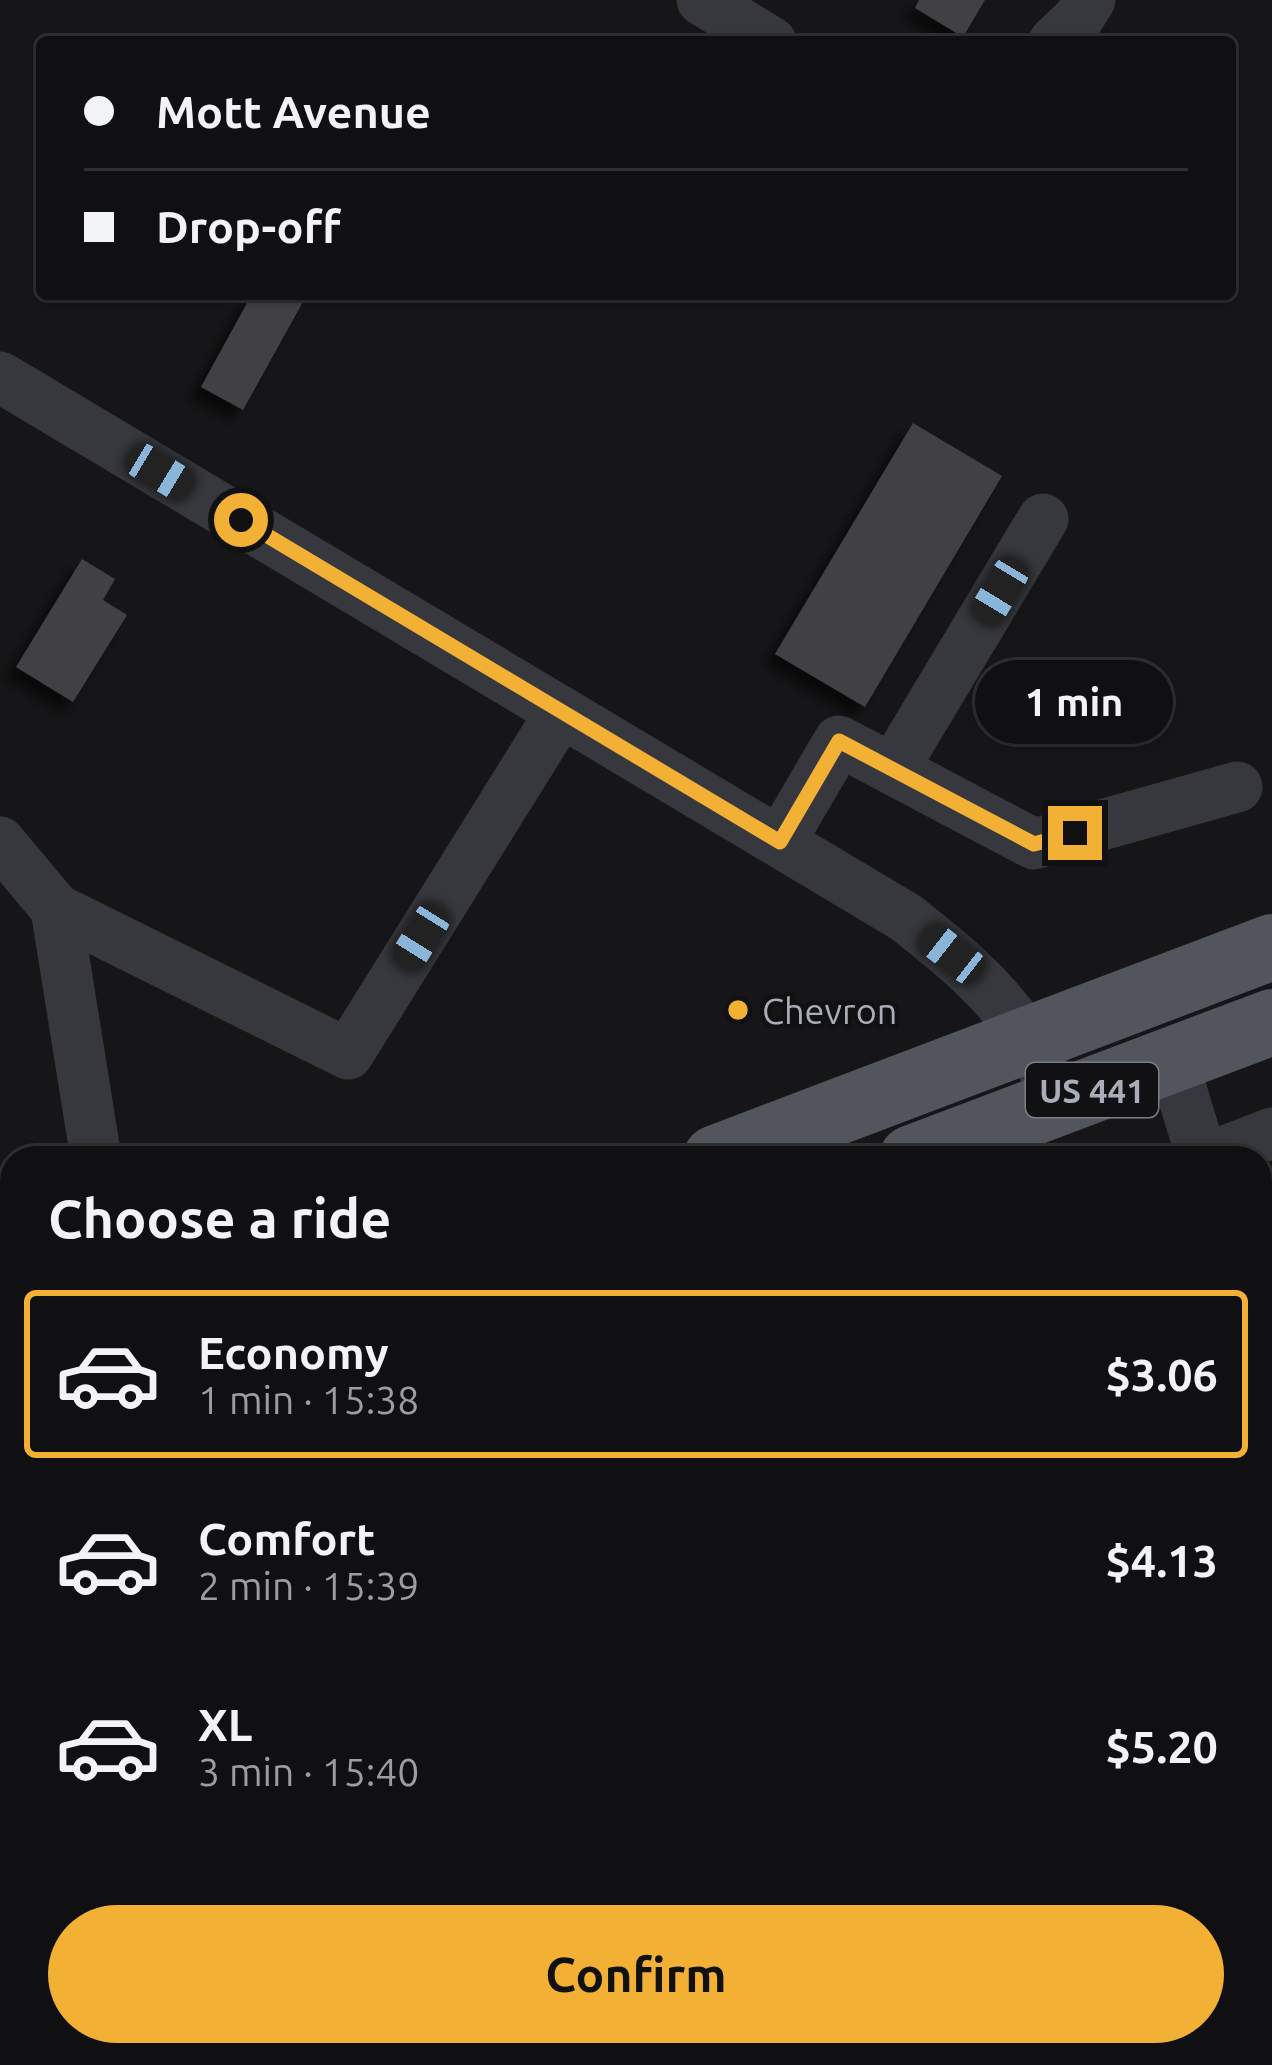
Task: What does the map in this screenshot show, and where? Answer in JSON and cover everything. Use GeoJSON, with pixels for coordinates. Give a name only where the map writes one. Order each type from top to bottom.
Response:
{"type":"FeatureCollection","features":[{"type":"Feature","properties":{"kind":"main road","name":"US 441"},"geometry":{"type":"LineString","coordinates":[[767,1146],[1028,1039],[1272,947]]}},
{"type":"Feature","properties":{"kind":"main road","name":"US 441"},"geometry":{"type":"LineString","coordinates":[[944,1146],[1272,1022]]}},
{"type":"Feature","properties":{"kind":"street"},"geometry":{"type":"LineString","coordinates":[[702,0],[761,36]]}},
{"type":"Feature","properties":{"kind":"street"},"geometry":{"type":"LineString","coordinates":[[1060,36],[1090,0]]}},
{"type":"Feature","properties":{"kind":"street"},"geometry":{"type":"LineString","coordinates":[[0,377],[905,917],[997,997],[1028,1039],[1058,1103]]}},
{"type":"Feature","properties":{"kind":"street"},"geometry":{"type":"LineString","coordinates":[[893,770],[1043,519]]}},
{"type":"Feature","properties":{"kind":"street"},"geometry":{"type":"LineString","coordinates":[[0,842],[56,909],[348,1054],[561,712]]}},
{"type":"Feature","properties":{"kind":"street"},"geometry":{"type":"LineString","coordinates":[[780,842],[839,741],[1034,844],[1238,787]]}},
{"type":"Feature","properties":{"kind":"street"},"geometry":{"type":"LineString","coordinates":[[56,909],[94,1146]]}},
{"type":"Feature","properties":{"kind":"street"},"geometry":{"type":"LineString","coordinates":[[1172,1060],[1201,1146]]}},
{"type":"Feature","properties":{"kind":"street"},"geometry":{"type":"LineString","coordinates":[[1237,1146],[1272,1133]]}},
{"type":"Feature","properties":{"kind":"building"},"geometry":{"type":"Polygon","coordinates":[[[919,0],[985,0],[964,36],[915,8],[919,0]]]}},
{"type":"Feature","properties":{"kind":"building"},"geometry":{"type":"Polygon","coordinates":[[[249,300],[304,300],[243,410],[201,387],[249,300]]]}},
{"type":"Feature","properties":{"kind":"building"},"geometry":{"type":"Polygon","coordinates":[[[913,423],[1002,476],[865,707],[775,654],[913,423]]]}},
{"type":"Feature","properties":{"kind":"building"},"geometry":{"type":"Polygon","coordinates":[[[82,559],[115,579],[103,600],[127,615],[73,702],[16,667],[82,559]]]}},
{"type":"Feature","properties":{"kind":"place","name":"Chevron"},"geometry":{"type":"Point","coordinates":[738,1010]}},
{"type":"Feature","properties":{"kind":"route"},"geometry":{"type":"LineString","coordinates":[[241,520],[780,842],[839,741],[1034,844],[1075,833]]}}]}
